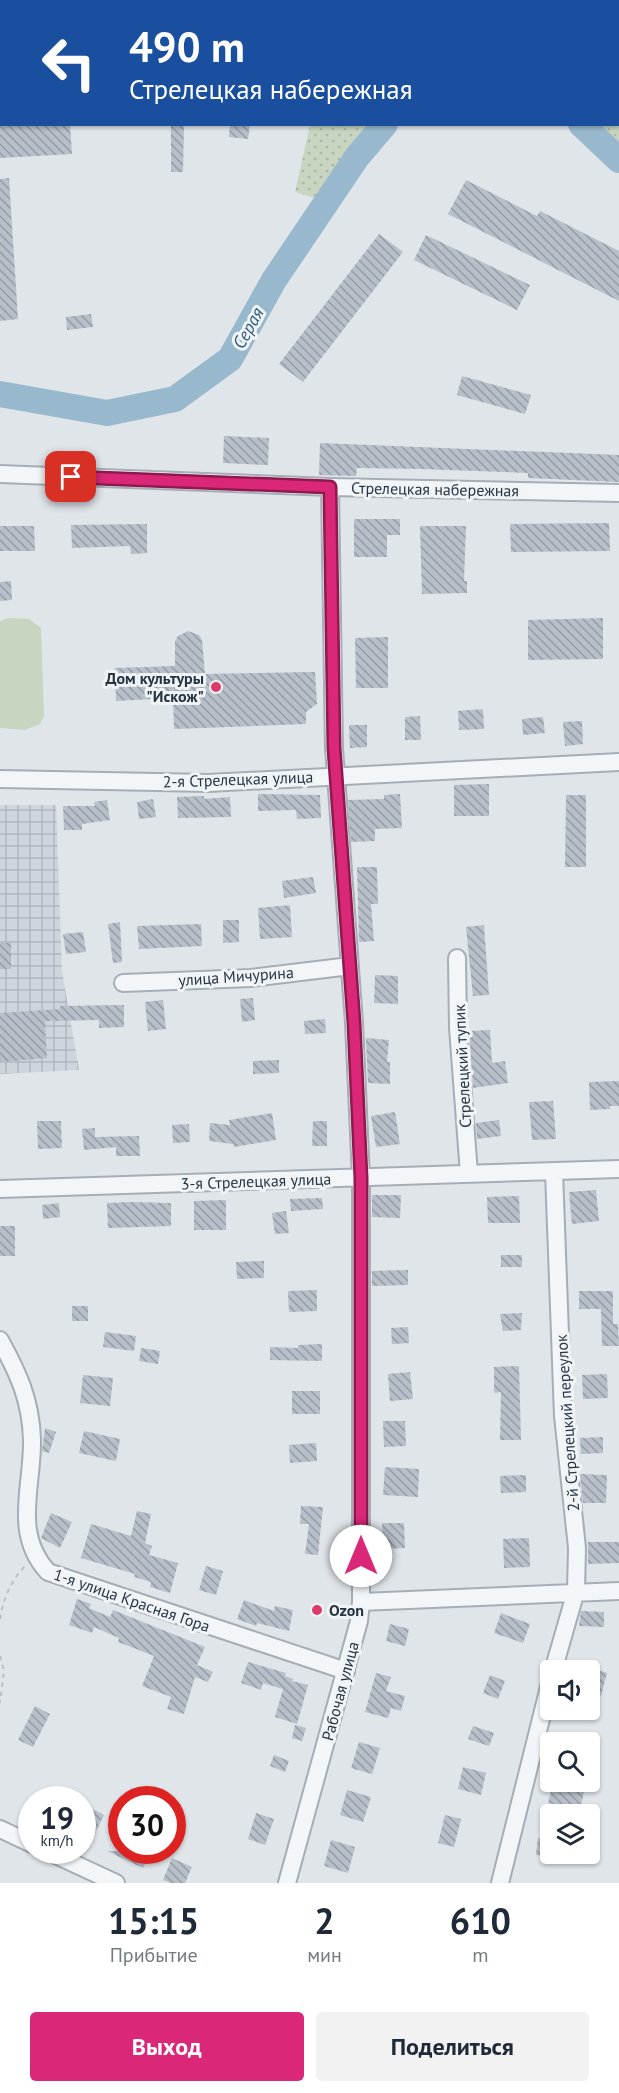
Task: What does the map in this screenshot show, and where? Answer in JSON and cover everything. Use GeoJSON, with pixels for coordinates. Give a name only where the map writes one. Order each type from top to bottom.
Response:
{"type":"FeatureCollection","features":[{"type":"Feature","properties":{"kind":"street","name":"Стрелецкая набережная"},"geometry":{"type":"LineString","coordinates":[[0,474],[330,487],[619,493]]}},
{"type":"Feature","properties":{"kind":"street","name":"Рабочая улица"},"geometry":{"type":"LineString","coordinates":[[288,1883],[359,1621],[361,1602],[361,1178],[350,966],[336,775],[330,487]]}},
{"type":"Feature","properties":{"kind":"street","name":"2-я Стрелецкая улица"},"geometry":{"type":"LineString","coordinates":[[0,779],[208,783],[619,762]]}},
{"type":"Feature","properties":{"kind":"street","name":"Стрелецкий тупик"},"geometry":{"type":"LineString","coordinates":[[457,958],[458,1028],[469,1174]]}},
{"type":"Feature","properties":{"kind":"street","name":"улица Мичурина"},"geometry":{"type":"LineString","coordinates":[[123,983],[251,978],[350,966]]}},
{"type":"Feature","properties":{"kind":"street","name":"3-я Стрелецкая улица"},"geometry":{"type":"LineString","coordinates":[[0,1189],[619,1169]]}},
{"type":"Feature","properties":{"kind":"street","name":"2-й Стрелецкий переулок"},"geometry":{"type":"LineString","coordinates":[[554,1172],[563,1416],[577,1548],[576,1591],[556,1660]]}},
{"type":"Feature","properties":{"kind":"street","name":"1-я улица Красная Гора"},"geometry":{"type":"LineString","coordinates":[[0,1340],[23,1383],[32,1440],[25,1510],[34,1557],[48,1572],[346,1671]]}},
{"type":"Feature","properties":{"kind":"street"},"geometry":{"type":"LineString","coordinates":[[361,1602],[576,1591],[619,1591]]}},
{"type":"Feature","properties":{"kind":"street"},"geometry":{"type":"LineString","coordinates":[[500,1883],[541,1720]]}},
{"type":"Feature","properties":{"kind":"street"},"geometry":{"type":"LineString","coordinates":[[0,1829],[18,1837]]}},
{"type":"Feature","properties":{"kind":"street"},"geometry":{"type":"LineString","coordinates":[[75,1864],[116,1883]]}},
{"type":"Feature","properties":{"kind":"path"},"geometry":{"type":"LineString","coordinates":[[0,1619],[2,1604],[16,1575],[34,1557]]}},
{"type":"Feature","properties":{"kind":"path"},"geometry":{"type":"LineString","coordinates":[[0,1656],[4,1671],[0,1703]]}},
{"type":"Feature","properties":{"kind":"shaded area"},"geometry":{"type":"Polygon","coordinates":[[[0,805],[56,805],[62,971],[79,1070],[0,1074],[0,805]]]}},
{"type":"Feature","properties":{"kind":"green space"},"geometry":{"type":"Polygon","coordinates":[[[310,126],[373,126],[318,199],[295,192],[310,126]]]}},
{"type":"Feature","properties":{"kind":"green space"},"geometry":{"type":"Polygon","coordinates":[[[597,126],[619,126],[619,146],[597,126]]]}},
{"type":"Feature","properties":{"kind":"green space"},"geometry":{"type":"Polygon","coordinates":[[[8,618],[29,619],[41,628],[44,716],[40,724],[25,730],[0,728],[0,621],[8,618]]]}},
{"type":"Feature","properties":{"kind":"building"},"geometry":{"type":"Polygon","coordinates":[[[0,126],[70,126],[72,154],[0,158],[0,126]]]}},
{"type":"Feature","properties":{"kind":"building"},"geometry":{"type":"Polygon","coordinates":[[[171,126],[184,126],[183,172],[171,172],[171,126]]]}},
{"type":"Feature","properties":{"kind":"building"},"geometry":{"type":"Polygon","coordinates":[[[230,126],[250,126],[248,139],[229,137],[230,126]]]}},
{"type":"Feature","properties":{"kind":"building"},"geometry":{"type":"Polygon","coordinates":[[[9,178],[18,319],[0,321],[0,179],[9,178]]]}},
{"type":"Feature","properties":{"kind":"building"},"geometry":{"type":"Polygon","coordinates":[[[466,180],[537,216],[540,211],[619,251],[619,301],[448,214],[466,180]]]}},
{"type":"Feature","properties":{"kind":"building"},"geometry":{"type":"Polygon","coordinates":[[[379,234],[403,252],[303,382],[279,364],[379,234]]]}},
{"type":"Feature","properties":{"kind":"building"},"geometry":{"type":"Polygon","coordinates":[[[426,235],[530,285],[517,310],[414,260],[426,235]]]}},
{"type":"Feature","properties":{"kind":"building"},"geometry":{"type":"Polygon","coordinates":[[[91,314],[93,327],[67,330],[66,317],[91,314]]]}},
{"type":"Feature","properties":{"kind":"building"},"geometry":{"type":"Polygon","coordinates":[[[462,376],[531,395],[525,414],[457,395],[462,376]]]}},
{"type":"Feature","properties":{"kind":"building"},"geometry":{"type":"Polygon","coordinates":[[[224,436],[269,438],[268,465],[223,463],[224,436]]]}},
{"type":"Feature","properties":{"kind":"building"},"geometry":{"type":"Polygon","coordinates":[[[320,443],[619,455],[619,482],[528,478],[528,473],[422,469],[357,468],[356,476],[319,475],[320,443]]]}},
{"type":"Feature","properties":{"kind":"building"},"geometry":{"type":"Polygon","coordinates":[[[354,519],[400,519],[400,535],[387,535],[387,557],[354,557],[354,519]]]}},
{"type":"Feature","properties":{"kind":"building"},"geometry":{"type":"Polygon","coordinates":[[[609,523],[610,551],[511,552],[510,524],[609,523]]]}},
{"type":"Feature","properties":{"kind":"building"},"geometry":{"type":"Polygon","coordinates":[[[147,524],[147,553],[131,554],[130,546],[72,548],[71,525],[147,524]]]}},
{"type":"Feature","properties":{"kind":"building"},"geometry":{"type":"Polygon","coordinates":[[[0,526],[34,526],[35,551],[0,551],[0,526]]]}},
{"type":"Feature","properties":{"kind":"building"},"geometry":{"type":"Polygon","coordinates":[[[420,526],[466,526],[464,581],[467,581],[467,593],[422,594],[420,526]]]}},
{"type":"Feature","properties":{"kind":"building"},"geometry":{"type":"Polygon","coordinates":[[[11,581],[12,600],[0,601],[0,582],[11,581]]]}},
{"type":"Feature","properties":{"kind":"building"},"geometry":{"type":"Polygon","coordinates":[[[603,618],[603,659],[528,660],[528,620],[603,618]]]}},
{"type":"Feature","properties":{"kind":"building","name":"Дом культуры \"Искож\""},"geometry":{"type":"Polygon","coordinates":[[[188,631],[199,635],[202,640],[205,674],[315,672],[317,704],[306,712],[306,724],[174,729],[173,698],[116,701],[115,668],[175,666],[175,641],[178,636],[188,631]]]}},
{"type":"Feature","properties":{"kind":"building"},"geometry":{"type":"Polygon","coordinates":[[[388,637],[388,688],[356,688],[355,638],[388,637]]]}},
{"type":"Feature","properties":{"kind":"building"},"geometry":{"type":"Polygon","coordinates":[[[483,709],[484,729],[459,730],[458,711],[483,709]]]}},
{"type":"Feature","properties":{"kind":"building"},"geometry":{"type":"Polygon","coordinates":[[[420,716],[421,740],[405,740],[405,717],[420,716]]]}},
{"type":"Feature","properties":{"kind":"building"},"geometry":{"type":"Polygon","coordinates":[[[543,717],[545,733],[523,735],[522,719],[543,717]]]}},
{"type":"Feature","properties":{"kind":"building"},"geometry":{"type":"Polygon","coordinates":[[[582,721],[583,744],[565,746],[563,722],[582,721]]]}},
{"type":"Feature","properties":{"kind":"building"},"geometry":{"type":"Polygon","coordinates":[[[349,725],[367,725],[367,747],[350,748],[349,725]]]}},
{"type":"Feature","properties":{"kind":"building"},"geometry":{"type":"Polygon","coordinates":[[[489,784],[489,816],[454,816],[454,785],[489,784]]]}},
{"type":"Feature","properties":{"kind":"building"},"geometry":{"type":"Polygon","coordinates":[[[258,794],[320,795],[321,818],[297,819],[296,810],[258,811],[258,794]]]}},
{"type":"Feature","properties":{"kind":"building"},"geometry":{"type":"Polygon","coordinates":[[[400,794],[402,828],[375,829],[375,841],[351,842],[348,800],[384,799],[384,795],[400,794]]]}},
{"type":"Feature","properties":{"kind":"building"},"geometry":{"type":"Polygon","coordinates":[[[566,795],[586,795],[586,867],[565,867],[566,795]]]}},
{"type":"Feature","properties":{"kind":"building"},"geometry":{"type":"Polygon","coordinates":[[[204,796],[204,799],[230,797],[231,817],[178,818],[177,797],[204,796]]]}},
{"type":"Feature","properties":{"kind":"building"},"geometry":{"type":"Polygon","coordinates":[[[153,799],[156,817],[139,819],[137,802],[153,799]]]}},
{"type":"Feature","properties":{"kind":"building"},"geometry":{"type":"Polygon","coordinates":[[[107,800],[110,820],[82,824],[82,830],[64,830],[63,806],[95,806],[94,802],[107,800]]]}},
{"type":"Feature","properties":{"kind":"building"},"geometry":{"type":"Polygon","coordinates":[[[357,867],[377,867],[378,904],[371,904],[374,941],[359,942],[357,867]]]}},
{"type":"Feature","properties":{"kind":"building"},"geometry":{"type":"Polygon","coordinates":[[[313,877],[316,893],[284,898],[282,881],[313,877]]]}},
{"type":"Feature","properties":{"kind":"building"},"geometry":{"type":"Polygon","coordinates":[[[290,905],[292,937],[260,939],[258,908],[290,905]]]}},
{"type":"Feature","properties":{"kind":"building"},"geometry":{"type":"Polygon","coordinates":[[[223,920],[239,920],[239,942],[223,943],[223,920]]]}},
{"type":"Feature","properties":{"kind":"building"},"geometry":{"type":"Polygon","coordinates":[[[120,922],[122,962],[113,963],[108,924],[120,922]]]}},
{"type":"Feature","properties":{"kind":"building"},"geometry":{"type":"Polygon","coordinates":[[[201,924],[202,946],[139,949],[137,926],[201,924]]]}},
{"type":"Feature","properties":{"kind":"building"},"geometry":{"type":"Polygon","coordinates":[[[484,925],[489,995],[473,996],[466,927],[484,925]]]}},
{"type":"Feature","properties":{"kind":"building"},"geometry":{"type":"Polygon","coordinates":[[[83,932],[86,952],[66,954],[63,934],[83,932]]]}},
{"type":"Feature","properties":{"kind":"building"},"geometry":{"type":"Polygon","coordinates":[[[0,943],[11,943],[11,969],[0,969],[0,943]]]}},
{"type":"Feature","properties":{"kind":"building"},"geometry":{"type":"Polygon","coordinates":[[[375,975],[398,976],[398,1004],[374,1003],[375,975]]]}},
{"type":"Feature","properties":{"kind":"building"},"geometry":{"type":"Polygon","coordinates":[[[253,998],[255,1020],[242,1022],[240,999],[253,998]]]}},
{"type":"Feature","properties":{"kind":"building"},"geometry":{"type":"Polygon","coordinates":[[[163,1000],[166,1029],[148,1031],[145,1002],[163,1000]]]}},
{"type":"Feature","properties":{"kind":"building"},"geometry":{"type":"Polygon","coordinates":[[[124,1005],[124,1027],[99,1028],[99,1020],[45,1021],[47,1058],[0,1062],[0,1013],[60,1009],[60,1006],[124,1005]]]}},
{"type":"Feature","properties":{"kind":"building"},"geometry":{"type":"Polygon","coordinates":[[[325,1019],[326,1033],[305,1034],[304,1021],[325,1019]]]}},
{"type":"Feature","properties":{"kind":"building"},"geometry":{"type":"Polygon","coordinates":[[[490,1030],[492,1063],[505,1061],[508,1083],[473,1088],[469,1031],[490,1030]]]}},
{"type":"Feature","properties":{"kind":"building"},"geometry":{"type":"Polygon","coordinates":[[[366,1038],[389,1040],[387,1062],[390,1062],[390,1084],[368,1083],[366,1038]]]}},
{"type":"Feature","properties":{"kind":"building"},"geometry":{"type":"Polygon","coordinates":[[[279,1060],[279,1073],[253,1074],[253,1061],[279,1060]]]}},
{"type":"Feature","properties":{"kind":"building"},"geometry":{"type":"Polygon","coordinates":[[[619,1081],[619,1106],[590,1110],[589,1082],[619,1081]]]}},
{"type":"Feature","properties":{"kind":"building"},"geometry":{"type":"Polygon","coordinates":[[[553,1101],[556,1139],[532,1140],[529,1102],[553,1101]]]}},
{"type":"Feature","properties":{"kind":"building"},"geometry":{"type":"Polygon","coordinates":[[[395,1112],[400,1144],[376,1147],[371,1116],[395,1112]]]}},
{"type":"Feature","properties":{"kind":"building"},"geometry":{"type":"Polygon","coordinates":[[[272,1113],[276,1140],[234,1147],[233,1144],[209,1141],[210,1123],[230,1125],[229,1120],[272,1113]]]}},
{"type":"Feature","properties":{"kind":"building"},"geometry":{"type":"Polygon","coordinates":[[[499,1120],[501,1136],[477,1139],[476,1123],[499,1120]]]}},
{"type":"Feature","properties":{"kind":"building"},"geometry":{"type":"Polygon","coordinates":[[[37,1121],[61,1121],[62,1148],[38,1149],[37,1121]]]}},
{"type":"Feature","properties":{"kind":"building"},"geometry":{"type":"Polygon","coordinates":[[[313,1121],[327,1121],[327,1146],[312,1146],[313,1121]]]}},
{"type":"Feature","properties":{"kind":"building"},"geometry":{"type":"Polygon","coordinates":[[[189,1124],[190,1142],[173,1143],[172,1125],[189,1124]]]}},
{"type":"Feature","properties":{"kind":"building"},"geometry":{"type":"Polygon","coordinates":[[[95,1128],[95,1137],[139,1136],[140,1156],[116,1156],[116,1147],[84,1150],[82,1129],[95,1128]]]}},
{"type":"Feature","properties":{"kind":"building"},"geometry":{"type":"Polygon","coordinates":[[[596,1190],[599,1221],[572,1224],[569,1192],[596,1190]]]}},
{"type":"Feature","properties":{"kind":"building"},"geometry":{"type":"Polygon","coordinates":[[[372,1195],[401,1195],[400,1218],[372,1217],[372,1195]]]}},
{"type":"Feature","properties":{"kind":"building"},"geometry":{"type":"Polygon","coordinates":[[[519,1196],[520,1223],[488,1223],[487,1197],[519,1196]]]}},
{"type":"Feature","properties":{"kind":"building"},"geometry":{"type":"Polygon","coordinates":[[[322,1198],[323,1209],[291,1211],[290,1199],[322,1198]]]}},
{"type":"Feature","properties":{"kind":"building"},"geometry":{"type":"Polygon","coordinates":[[[226,1200],[226,1230],[194,1230],[194,1201],[226,1200]]]}},
{"type":"Feature","properties":{"kind":"building"},"geometry":{"type":"Polygon","coordinates":[[[59,1203],[60,1217],[43,1219],[42,1205],[59,1203]]]}},
{"type":"Feature","properties":{"kind":"building"},"geometry":{"type":"Polygon","coordinates":[[[107,1203],[171,1203],[171,1226],[108,1228],[107,1203]]]}},
{"type":"Feature","properties":{"kind":"building"},"geometry":{"type":"Polygon","coordinates":[[[286,1211],[289,1233],[275,1234],[272,1213],[286,1211]]]}},
{"type":"Feature","properties":{"kind":"building"},"geometry":{"type":"Polygon","coordinates":[[[0,1226],[15,1226],[15,1256],[0,1256],[0,1226]]]}},
{"type":"Feature","properties":{"kind":"building"},"geometry":{"type":"Polygon","coordinates":[[[501,1255],[522,1255],[522,1267],[501,1267],[501,1255]]]}},
{"type":"Feature","properties":{"kind":"building"},"geometry":{"type":"Polygon","coordinates":[[[264,1261],[264,1278],[237,1279],[236,1262],[264,1261]]]}},
{"type":"Feature","properties":{"kind":"building"},"geometry":{"type":"Polygon","coordinates":[[[408,1270],[408,1285],[372,1286],[372,1271],[408,1270]]]}},
{"type":"Feature","properties":{"kind":"building"},"geometry":{"type":"Polygon","coordinates":[[[317,1290],[317,1311],[289,1312],[288,1291],[317,1290]]]}},
{"type":"Feature","properties":{"kind":"building"},"geometry":{"type":"Polygon","coordinates":[[[579,1291],[613,1291],[613,1324],[618,1324],[619,1346],[602,1346],[601,1309],[579,1309],[579,1291]]]}},
{"type":"Feature","properties":{"kind":"building"},"geometry":{"type":"Polygon","coordinates":[[[72,1306],[88,1306],[88,1321],[72,1321],[72,1306]]]}},
{"type":"Feature","properties":{"kind":"building"},"geometry":{"type":"Polygon","coordinates":[[[522,1313],[521,1330],[503,1331],[500,1314],[522,1313]]]}},
{"type":"Feature","properties":{"kind":"building"},"geometry":{"type":"Polygon","coordinates":[[[408,1327],[409,1343],[392,1344],[391,1328],[408,1327]]]}},
{"type":"Feature","properties":{"kind":"building"},"geometry":{"type":"Polygon","coordinates":[[[105,1332],[136,1336],[134,1351],[103,1347],[105,1332]]]}},
{"type":"Feature","properties":{"kind":"building"},"geometry":{"type":"Polygon","coordinates":[[[322,1344],[322,1361],[270,1360],[270,1347],[298,1348],[298,1345],[322,1344]]]}},
{"type":"Feature","properties":{"kind":"building"},"geometry":{"type":"Polygon","coordinates":[[[141,1348],[160,1351],[158,1364],[139,1361],[141,1348]]]}},
{"type":"Feature","properties":{"kind":"building"},"geometry":{"type":"Polygon","coordinates":[[[519,1366],[521,1440],[500,1440],[501,1392],[494,1393],[494,1367],[519,1366]]]}},
{"type":"Feature","properties":{"kind":"building"},"geometry":{"type":"Polygon","coordinates":[[[410,1372],[413,1399],[390,1401],[388,1374],[410,1372]]]}},
{"type":"Feature","properties":{"kind":"building"},"geometry":{"type":"Polygon","coordinates":[[[607,1374],[608,1398],[583,1399],[582,1375],[607,1374]]]}},
{"type":"Feature","properties":{"kind":"building"},"geometry":{"type":"Polygon","coordinates":[[[83,1375],[113,1378],[110,1406],[80,1403],[83,1375]]]}},
{"type":"Feature","properties":{"kind":"building"},"geometry":{"type":"Polygon","coordinates":[[[292,1391],[320,1391],[320,1414],[292,1414],[292,1391]]]}},
{"type":"Feature","properties":{"kind":"building"},"geometry":{"type":"Polygon","coordinates":[[[383,1421],[405,1421],[406,1446],[384,1447],[383,1421]]]}},
{"type":"Feature","properties":{"kind":"building"},"geometry":{"type":"Polygon","coordinates":[[[45,1428],[56,1432],[49,1453],[42,1451],[45,1428]]]}},
{"type":"Feature","properties":{"kind":"building"},"geometry":{"type":"Polygon","coordinates":[[[84,1431],[120,1439],[116,1461],[79,1453],[84,1431]]]}},
{"type":"Feature","properties":{"kind":"building"},"geometry":{"type":"Polygon","coordinates":[[[603,1437],[603,1453],[581,1454],[580,1438],[603,1437]]]}},
{"type":"Feature","properties":{"kind":"building"},"geometry":{"type":"Polygon","coordinates":[[[316,1443],[317,1461],[290,1463],[289,1445],[316,1443]]]}},
{"type":"Feature","properties":{"kind":"building"},"geometry":{"type":"Polygon","coordinates":[[[385,1467],[419,1469],[418,1497],[383,1495],[385,1467]]]}},
{"type":"Feature","properties":{"kind":"building"},"geometry":{"type":"Polygon","coordinates":[[[580,1474],[607,1475],[606,1503],[583,1503],[580,1474]]]}},
{"type":"Feature","properties":{"kind":"building"},"geometry":{"type":"Polygon","coordinates":[[[526,1475],[526,1492],[501,1493],[500,1476],[526,1475]]]}},
{"type":"Feature","properties":{"kind":"building"},"geometry":{"type":"Polygon","coordinates":[[[301,1506],[323,1507],[318,1555],[305,1554],[309,1524],[300,1524],[301,1506]]]}},
{"type":"Feature","properties":{"kind":"building"},"geometry":{"type":"Polygon","coordinates":[[[137,1511],[151,1514],[145,1543],[152,1546],[149,1555],[178,1563],[170,1593],[150,1587],[151,1582],[134,1577],[135,1574],[81,1558],[91,1524],[131,1536],[137,1511]]]}},
{"type":"Feature","properties":{"kind":"building"},"geometry":{"type":"Polygon","coordinates":[[[51,1513],[72,1522],[60,1548],[41,1538],[51,1513]]]}},
{"type":"Feature","properties":{"kind":"building"},"geometry":{"type":"Polygon","coordinates":[[[382,1523],[404,1523],[405,1548],[383,1549],[382,1523]]]}},
{"type":"Feature","properties":{"kind":"building"},"geometry":{"type":"Polygon","coordinates":[[[529,1538],[530,1567],[504,1568],[503,1539],[529,1538]]]}},
{"type":"Feature","properties":{"kind":"building"},"geometry":{"type":"Polygon","coordinates":[[[588,1542],[619,1542],[619,1563],[588,1564],[588,1542]]]}},
{"type":"Feature","properties":{"kind":"building"},"geometry":{"type":"Polygon","coordinates":[[[206,1566],[223,1571],[216,1595],[199,1590],[206,1566]]]}},
{"type":"Feature","properties":{"kind":"building"},"geometry":{"type":"Polygon","coordinates":[[[77,1599],[91,1604],[89,1608],[110,1617],[113,1610],[205,1647],[197,1665],[213,1672],[208,1682],[195,1677],[184,1714],[167,1709],[171,1697],[142,1686],[154,1656],[118,1642],[119,1638],[94,1627],[92,1633],[69,1625],[77,1599]]]}},
{"type":"Feature","properties":{"kind":"building"},"geometry":{"type":"Polygon","coordinates":[[[244,1600],[274,1611],[275,1606],[293,1610],[289,1631],[257,1623],[256,1626],[237,1619],[244,1600]]]}},
{"type":"Feature","properties":{"kind":"building"},"geometry":{"type":"Polygon","coordinates":[[[581,1611],[604,1612],[604,1627],[579,1626],[581,1611]]]}},
{"type":"Feature","properties":{"kind":"building"},"geometry":{"type":"Polygon","coordinates":[[[501,1613],[530,1624],[523,1643],[494,1633],[501,1613]]]}},
{"type":"Feature","properties":{"kind":"building"},"geometry":{"type":"Polygon","coordinates":[[[390,1624],[409,1629],[405,1646],[386,1641],[390,1624]]]}},
{"type":"Feature","properties":{"kind":"building"},"geometry":{"type":"Polygon","coordinates":[[[248,1662],[286,1673],[285,1676],[293,1679],[292,1681],[308,1685],[297,1724],[275,1717],[283,1689],[263,1683],[261,1690],[241,1683],[248,1662]]]}},
{"type":"Feature","properties":{"kind":"building"},"geometry":{"type":"Polygon","coordinates":[[[600,1671],[607,1673],[600,1696],[600,1671]]]}},
{"type":"Feature","properties":{"kind":"building"},"geometry":{"type":"Polygon","coordinates":[[[376,1673],[391,1677],[386,1691],[405,1696],[401,1711],[391,1708],[388,1718],[365,1712],[376,1673]]]}},
{"type":"Feature","properties":{"kind":"building"},"geometry":{"type":"Polygon","coordinates":[[[490,1675],[505,1681],[498,1699],[483,1693],[490,1675]]]}},
{"type":"Feature","properties":{"kind":"building"},"geometry":{"type":"Polygon","coordinates":[[[35,1706],[50,1714],[33,1747],[18,1740],[35,1706]]]}},
{"type":"Feature","properties":{"kind":"building"},"geometry":{"type":"Polygon","coordinates":[[[295,1725],[306,1728],[302,1741],[292,1738],[295,1725]]]}},
{"type":"Feature","properties":{"kind":"building"},"geometry":{"type":"Polygon","coordinates":[[[473,1726],[494,1733],[489,1746],[468,1739],[473,1726]]]}},
{"type":"Feature","properties":{"kind":"building"},"geometry":{"type":"Polygon","coordinates":[[[359,1742],[380,1748],[372,1774],[351,1768],[359,1742]]]}},
{"type":"Feature","properties":{"kind":"building"},"geometry":{"type":"Polygon","coordinates":[[[274,1755],[289,1761],[285,1772],[270,1766],[274,1755]]]}},
{"type":"Feature","properties":{"kind":"building"},"geometry":{"type":"Polygon","coordinates":[[[463,1767],[486,1773],[481,1795],[458,1789],[463,1767]]]}},
{"type":"Feature","properties":{"kind":"building"},"geometry":{"type":"Polygon","coordinates":[[[347,1790],[371,1797],[363,1822],[340,1815],[347,1790]]]}},
{"type":"Feature","properties":{"kind":"building"},"geometry":{"type":"Polygon","coordinates":[[[551,1792],[584,1792],[581,1804],[548,1803],[551,1792]]]}},
{"type":"Feature","properties":{"kind":"building"},"geometry":{"type":"Polygon","coordinates":[[[96,1811],[104,1815],[96,1832],[96,1811]]]}},
{"type":"Feature","properties":{"kind":"building"},"geometry":{"type":"Polygon","coordinates":[[[256,1813],[274,1819],[265,1845],[248,1839],[256,1813]]]}},
{"type":"Feature","properties":{"kind":"building"},"geometry":{"type":"Polygon","coordinates":[[[445,1815],[461,1819],[454,1847],[438,1843],[445,1815]]]}},
{"type":"Feature","properties":{"kind":"building"},"geometry":{"type":"Polygon","coordinates":[[[538,1838],[540,1838],[540,1856],[536,1855],[538,1838]]]}},
{"type":"Feature","properties":{"kind":"building"},"geometry":{"type":"Polygon","coordinates":[[[331,1840],[355,1847],[348,1873],[324,1866],[331,1840]]]}},
{"type":"Feature","properties":{"kind":"building"},"geometry":{"type":"Polygon","coordinates":[[[170,1864],[185,1864],[192,1867],[185,1883],[171,1883],[163,1880],[170,1864]]]}},
{"type":"Feature","properties":{"kind":"waterway","name":"Серая"},"geometry":{"type":"LineString","coordinates":[[0,394],[107,413],[175,399],[230,359],[274,280],[357,157],[383,126]]}},
{"type":"Feature","properties":{"kind":"waterway","name":"Серая"},"geometry":{"type":"LineString","coordinates":[[583,126],[619,160]]}},
{"type":"Feature","properties":{"kind":"place","name":"Дом культуры \"Искож\""},"geometry":{"type":"Point","coordinates":[216,687]}},
{"type":"Feature","properties":{"kind":"place","name":"Ozon"},"geometry":{"type":"Point","coordinates":[317,1610]}},
{"type":"Feature","properties":{"kind":"route"},"geometry":{"type":"LineString","coordinates":[[71,477],[330,487],[334,748],[354,1023],[361,1178],[361,1556]]}}]}
